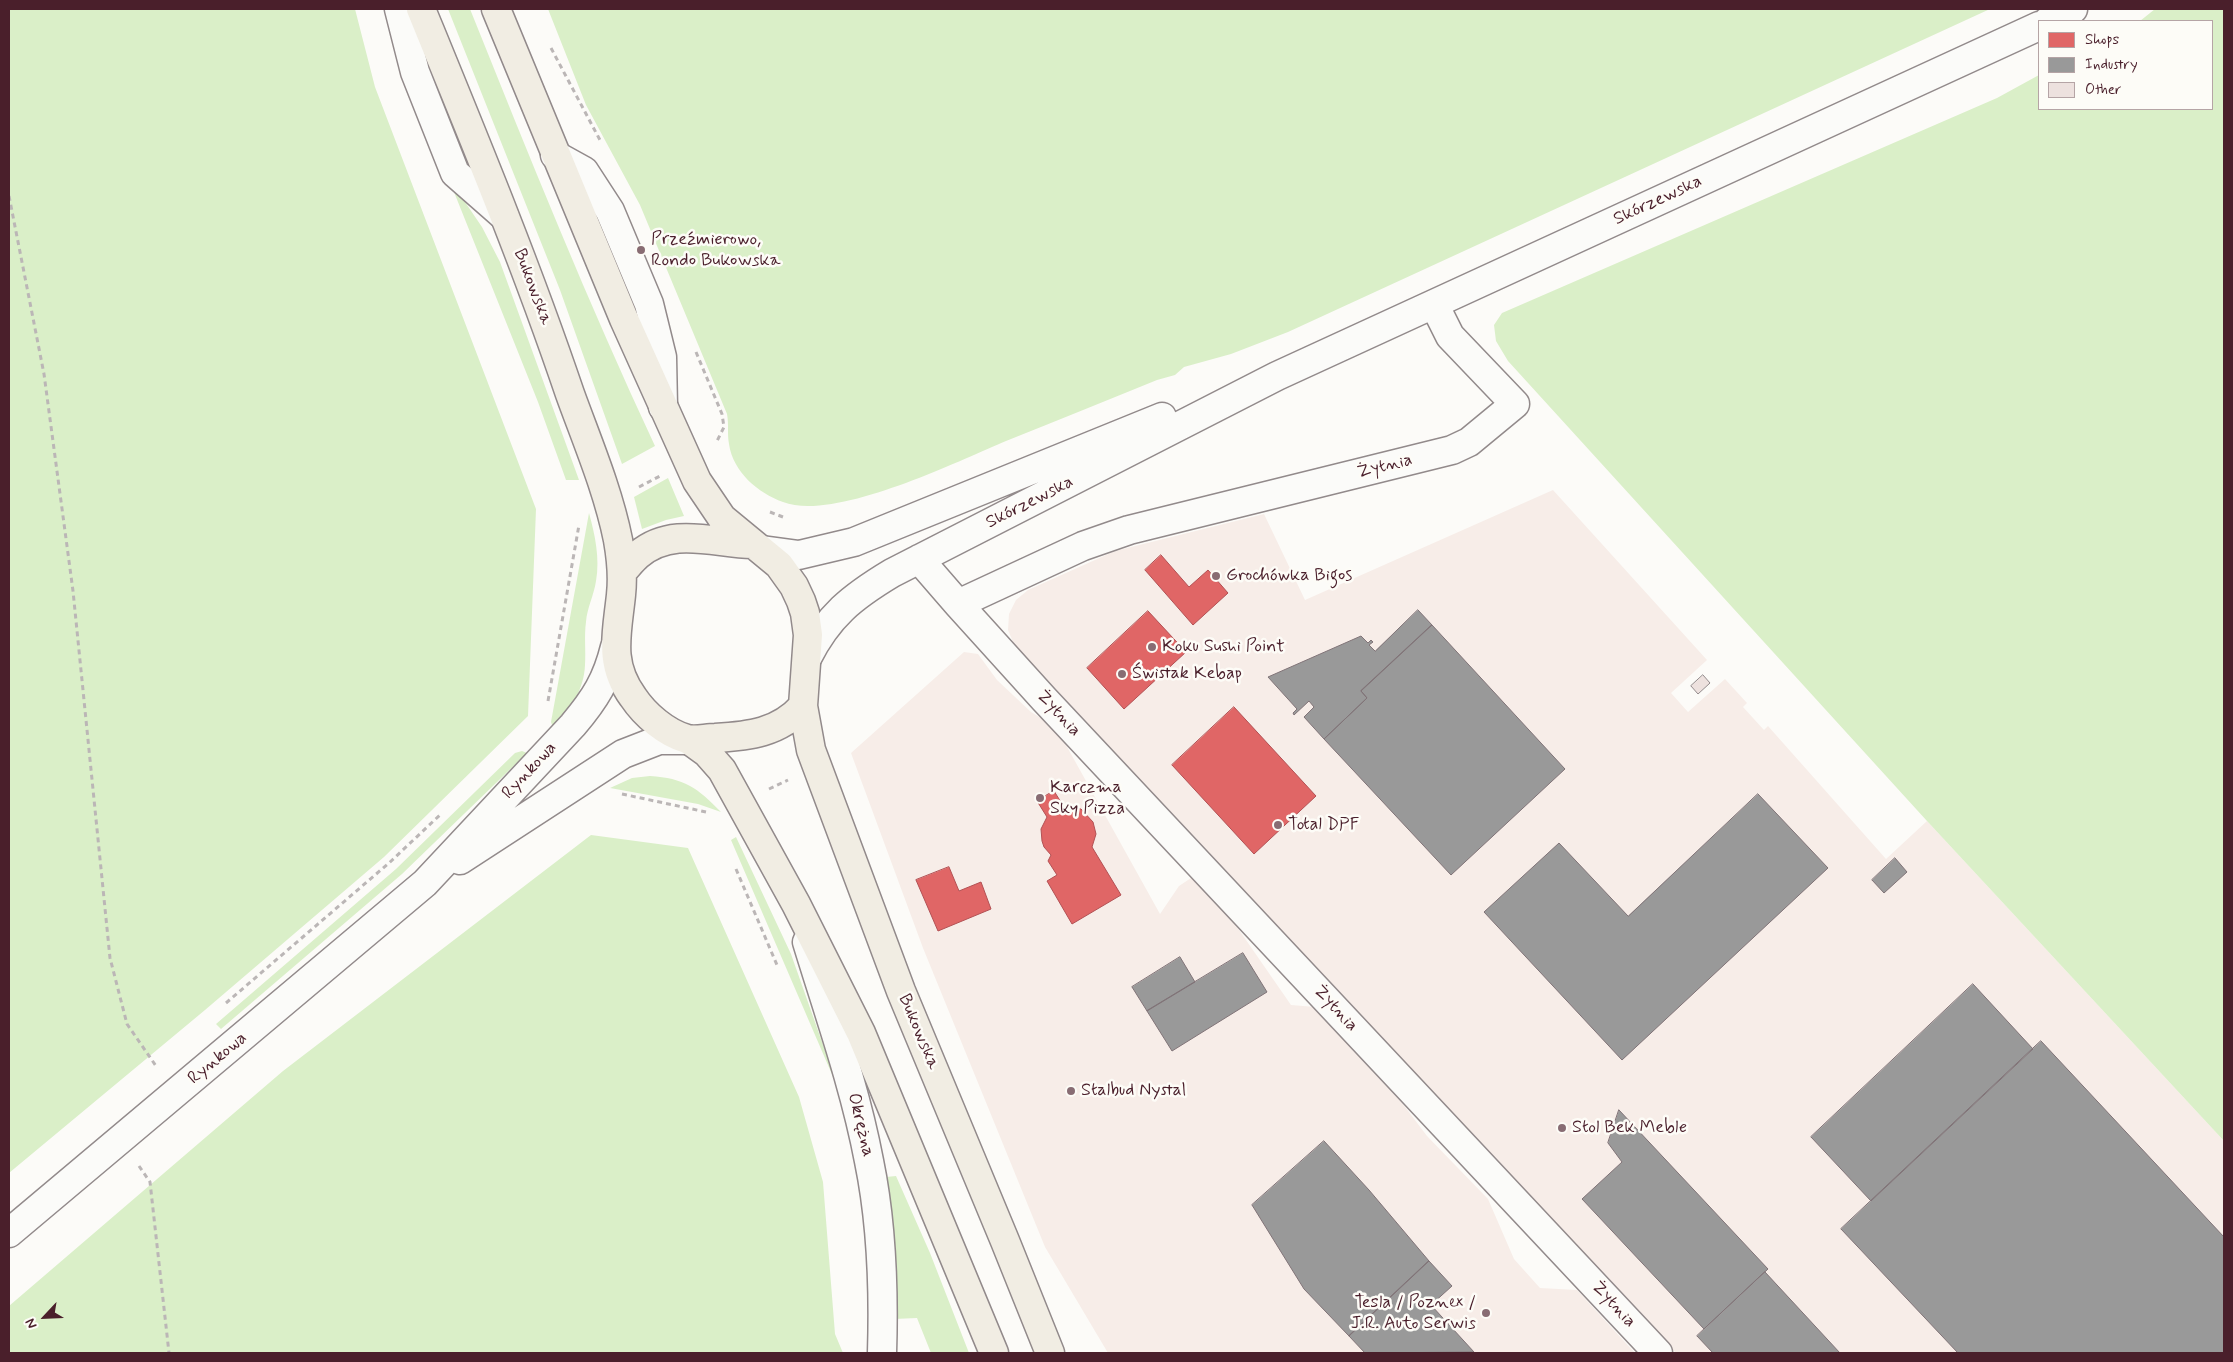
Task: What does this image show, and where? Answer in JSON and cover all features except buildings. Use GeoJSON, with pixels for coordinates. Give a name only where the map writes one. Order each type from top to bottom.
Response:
{"type":"FeatureCollection","features":[{"type":"Feature","properties":{"kind":"main road","name":"Bukowska"},"geometry":{"type":"LineString","coordinates":[[422,9],[559,361],[618,538],[622,572],[622,593],[616,624],[619,673],[639,706],[665,727],[690,740]]}},
{"type":"Feature","properties":{"kind":"main road"},"geometry":{"type":"LineString","coordinates":[[496,9],[555,156],[687,462],[714,508],[734,529],[757,547]]}},
{"type":"Feature","properties":{"kind":"main road"},"geometry":{"type":"LineString","coordinates":[[622,572],[638,555],[651,547],[674,539],[699,538],[757,547]]}},
{"type":"Feature","properties":{"kind":"main road","name":"Bukowska"},"geometry":{"type":"LineString","coordinates":[[757,547],[786,574],[801,601],[807,621],[807,658],[803,706],[807,737],[816,766],[901,991],[1050,1353]]}},
{"type":"Feature","properties":{"kind":"main road"},"geometry":{"type":"LineString","coordinates":[[690,740],[738,737],[762,733],[783,724],[803,706]]}},
{"type":"Feature","properties":{"kind":"main road"},"geometry":{"type":"LineString","coordinates":[[690,740],[707,753],[722,770],[796,904],[861,1033],[994,1353]]}},
{"type":"Feature","properties":{"kind":"street"},"geometry":{"type":"LineString","coordinates":[[399,9],[414,72],[455,173],[504,216]]}},
{"type":"Feature","properties":{"kind":"street"},"geometry":{"type":"LineString","coordinates":[[2050,20],[2073,9]]}},
{"type":"Feature","properties":{"kind":"street","name":"Skórzewska"},"geometry":{"type":"LineString","coordinates":[[807,658],[823,629],[840,609],[876,582],[919,559],[1277,376],[2038,26]]}},
{"type":"Feature","properties":{"kind":"street","name":"Żytnia"},"geometry":{"type":"LineString","coordinates":[[1434,304],[1450,336],[1515,404],[1469,442],[1452,450],[1129,530],[1083,546],[958,604],[1051,706],[1658,1353]]}},
{"type":"Feature","properties":{"kind":"street","name":"Skórzewska"},"geometry":{"type":"LineString","coordinates":[[757,547],[799,555],[854,542],[1174,412],[1277,376]]}},
{"type":"Feature","properties":{"kind":"street"},"geometry":{"type":"LineString","coordinates":[[919,559],[958,604]]}},
{"type":"Feature","properties":{"kind":"street","name":"Rynkowa"},"geometry":{"type":"LineString","coordinates":[[9,1233],[122,1140],[425,882],[573,725],[593,701],[610,668],[616,647]]}},
{"type":"Feature","properties":{"kind":"street","name":"Rynkowa"},"geometry":{"type":"LineString","coordinates":[[425,882],[623,754],[659,740],[690,740]]}},
{"type":"Feature","properties":{"kind":"street","name":"Okrężna"},"geometry":{"type":"LineString","coordinates":[[796,904],[859,1117],[869,1161],[879,1219],[882,1348]]}},
{"type":"Feature","properties":{"kind":"path"},"geometry":{"type":"LineString","coordinates":[[9,196],[46,384],[73,591],[110,958],[126,1024],[156,1066]]}},
{"type":"Feature","properties":{"kind":"path"},"geometry":{"type":"LineString","coordinates":[[548,702],[582,511],[627,493],[687,462]]}},
{"type":"Feature","properties":{"kind":"path"},"geometry":{"type":"LineString","coordinates":[[766,510],[790,518]]}},
{"type":"Feature","properties":{"kind":"path"},"geometry":{"type":"LineString","coordinates":[[615,793],[700,810],[713,815],[816,766]]}},
{"type":"Feature","properties":{"kind":"path"},"geometry":{"type":"LineString","coordinates":[[225,1004],[389,863],[446,808]]}},
{"type":"Feature","properties":{"kind":"path"},"geometry":{"type":"LineString","coordinates":[[735,868],[778,968]]}},
{"type":"Feature","properties":{"kind":"path"},"geometry":{"type":"LineString","coordinates":[[150,1072],[163,1060]]}},
{"type":"Feature","properties":{"kind":"path"},"geometry":{"type":"LineString","coordinates":[[122,1140],[150,1182],[168,1353]]}},
{"type":"Feature","properties":{"kind":"shaded area"},"geometry":{"type":"Polygon","coordinates":[[[1553,490],[1707,660],[1671,693],[1688,712],[1725,679],[1747,703],[1743,707],[1764,730],[1768,726],[1886,859],[1927,821],[2224,1141],[2224,1353],[1676,1353],[1021,652],[1013,642],[1008,630],[1009,614],[1016,600],[1028,590],[1115,551],[1264,514],[1305,600],[1553,490]]]}},
{"type":"Feature","properties":{"kind":"shaded area"},"geometry":{"type":"Polygon","coordinates":[[[964,652],[978,654],[997,680],[1031,712],[1056,727],[1160,914],[1179,886],[1194,876],[1219,901],[1291,1005],[1315,1007],[1393,1091],[1427,1136],[1488,1199],[1514,1259],[1540,1288],[1577,1290],[1635,1353],[1108,1353],[1045,1247],[923,948],[851,753],[964,652]]]}},
{"type":"Feature","properties":{"kind":"green space"},"geometry":{"type":"Polygon","coordinates":[[[9,9],[355,9],[375,87],[536,509],[528,716],[384,857],[205,1010],[9,1173],[9,9]]]}},
{"type":"Feature","properties":{"kind":"green space"},"geometry":{"type":"Polygon","coordinates":[[[448,9],[470,9],[583,284],[655,446],[622,464],[560,290],[448,9]]]}},
{"type":"Feature","properties":{"kind":"green space"},"geometry":{"type":"Polygon","coordinates":[[[548,9],[1990,9],[1288,332],[1231,354],[1184,367],[1175,375],[1157,380],[895,487],[832,504],[805,506],[783,502],[765,493],[748,480],[736,464],[729,444],[727,414],[640,205],[586,105],[548,9]]]}},
{"type":"Feature","properties":{"kind":"green space"},"geometry":{"type":"Polygon","coordinates":[[[2155,9],[2224,9],[2224,1141],[1927,821],[1508,361],[1496,341],[1494,325],[1502,313],[1997,98],[2038,76],[2038,110],[2213,110],[2213,20],[2141,20],[2155,9]]]}},
{"type":"Feature","properties":{"kind":"green space"},"geometry":{"type":"Polygon","coordinates":[[[448,177],[482,227],[500,262],[579,480],[566,480],[538,402],[448,177]]]}},
{"type":"Feature","properties":{"kind":"green space"},"geometry":{"type":"Polygon","coordinates":[[[668,478],[684,516],[666,520],[642,529],[634,497],[668,478]]]}},
{"type":"Feature","properties":{"kind":"green space"},"geometry":{"type":"Polygon","coordinates":[[[589,513],[595,538],[597,572],[586,622],[584,674],[575,699],[553,728],[551,722],[589,513]]]}},
{"type":"Feature","properties":{"kind":"green space"},"geometry":{"type":"Polygon","coordinates":[[[522,751],[527,753],[402,874],[221,1029],[216,1024],[396,869],[515,753],[522,751]]]}},
{"type":"Feature","properties":{"kind":"green space"},"geometry":{"type":"Polygon","coordinates":[[[650,776],[672,779],[690,786],[721,812],[698,804],[610,788],[632,778],[650,776]]]}},
{"type":"Feature","properties":{"kind":"green space"},"geometry":{"type":"Polygon","coordinates":[[[591,835],[688,848],[799,1097],[823,1182],[835,1334],[843,1353],[9,1353],[9,1306],[283,1071],[591,835]]]}},
{"type":"Feature","properties":{"kind":"green space"},"geometry":{"type":"Polygon","coordinates":[[[736,837],[791,954],[840,1093],[731,840],[736,837]]]}},
{"type":"Feature","properties":{"kind":"green space"},"geometry":{"type":"Polygon","coordinates":[[[896,1176],[930,1253],[969,1353],[931,1353],[917,1318],[894,1319],[891,1215],[886,1177],[896,1176]]]}},
{"type":"Feature","properties":{"kind":"place","name":"Przeźmierowo, Rondo Bukowska"},"geometry":{"type":"Point","coordinates":[641,250]}},
{"type":"Feature","properties":{"kind":"place","name":"Grochówka Bigos"},"geometry":{"type":"Point","coordinates":[1216,576]}},
{"type":"Feature","properties":{"kind":"place","name":"Koku Sushi Point"},"geometry":{"type":"Point","coordinates":[1152,647]}},
{"type":"Feature","properties":{"kind":"place","name":"Świstak Kebap"},"geometry":{"type":"Point","coordinates":[1122,674]}},
{"type":"Feature","properties":{"kind":"place","name":"Karczma Sky Pizza"},"geometry":{"type":"Point","coordinates":[1040,798]}},
{"type":"Feature","properties":{"kind":"place","name":"Total DPF"},"geometry":{"type":"Point","coordinates":[1278,825]}},
{"type":"Feature","properties":{"kind":"place","name":"Stalbud Nystal"},"geometry":{"type":"Point","coordinates":[1071,1091]}},
{"type":"Feature","properties":{"kind":"place","name":"Stol Bek Meble"},"geometry":{"type":"Point","coordinates":[1562,1128]}},
{"type":"Feature","properties":{"kind":"place","name":"Tesla / Poznex / J.R. Auto Serwis"},"geometry":{"type":"Point","coordinates":[1486,1313]}}]}
